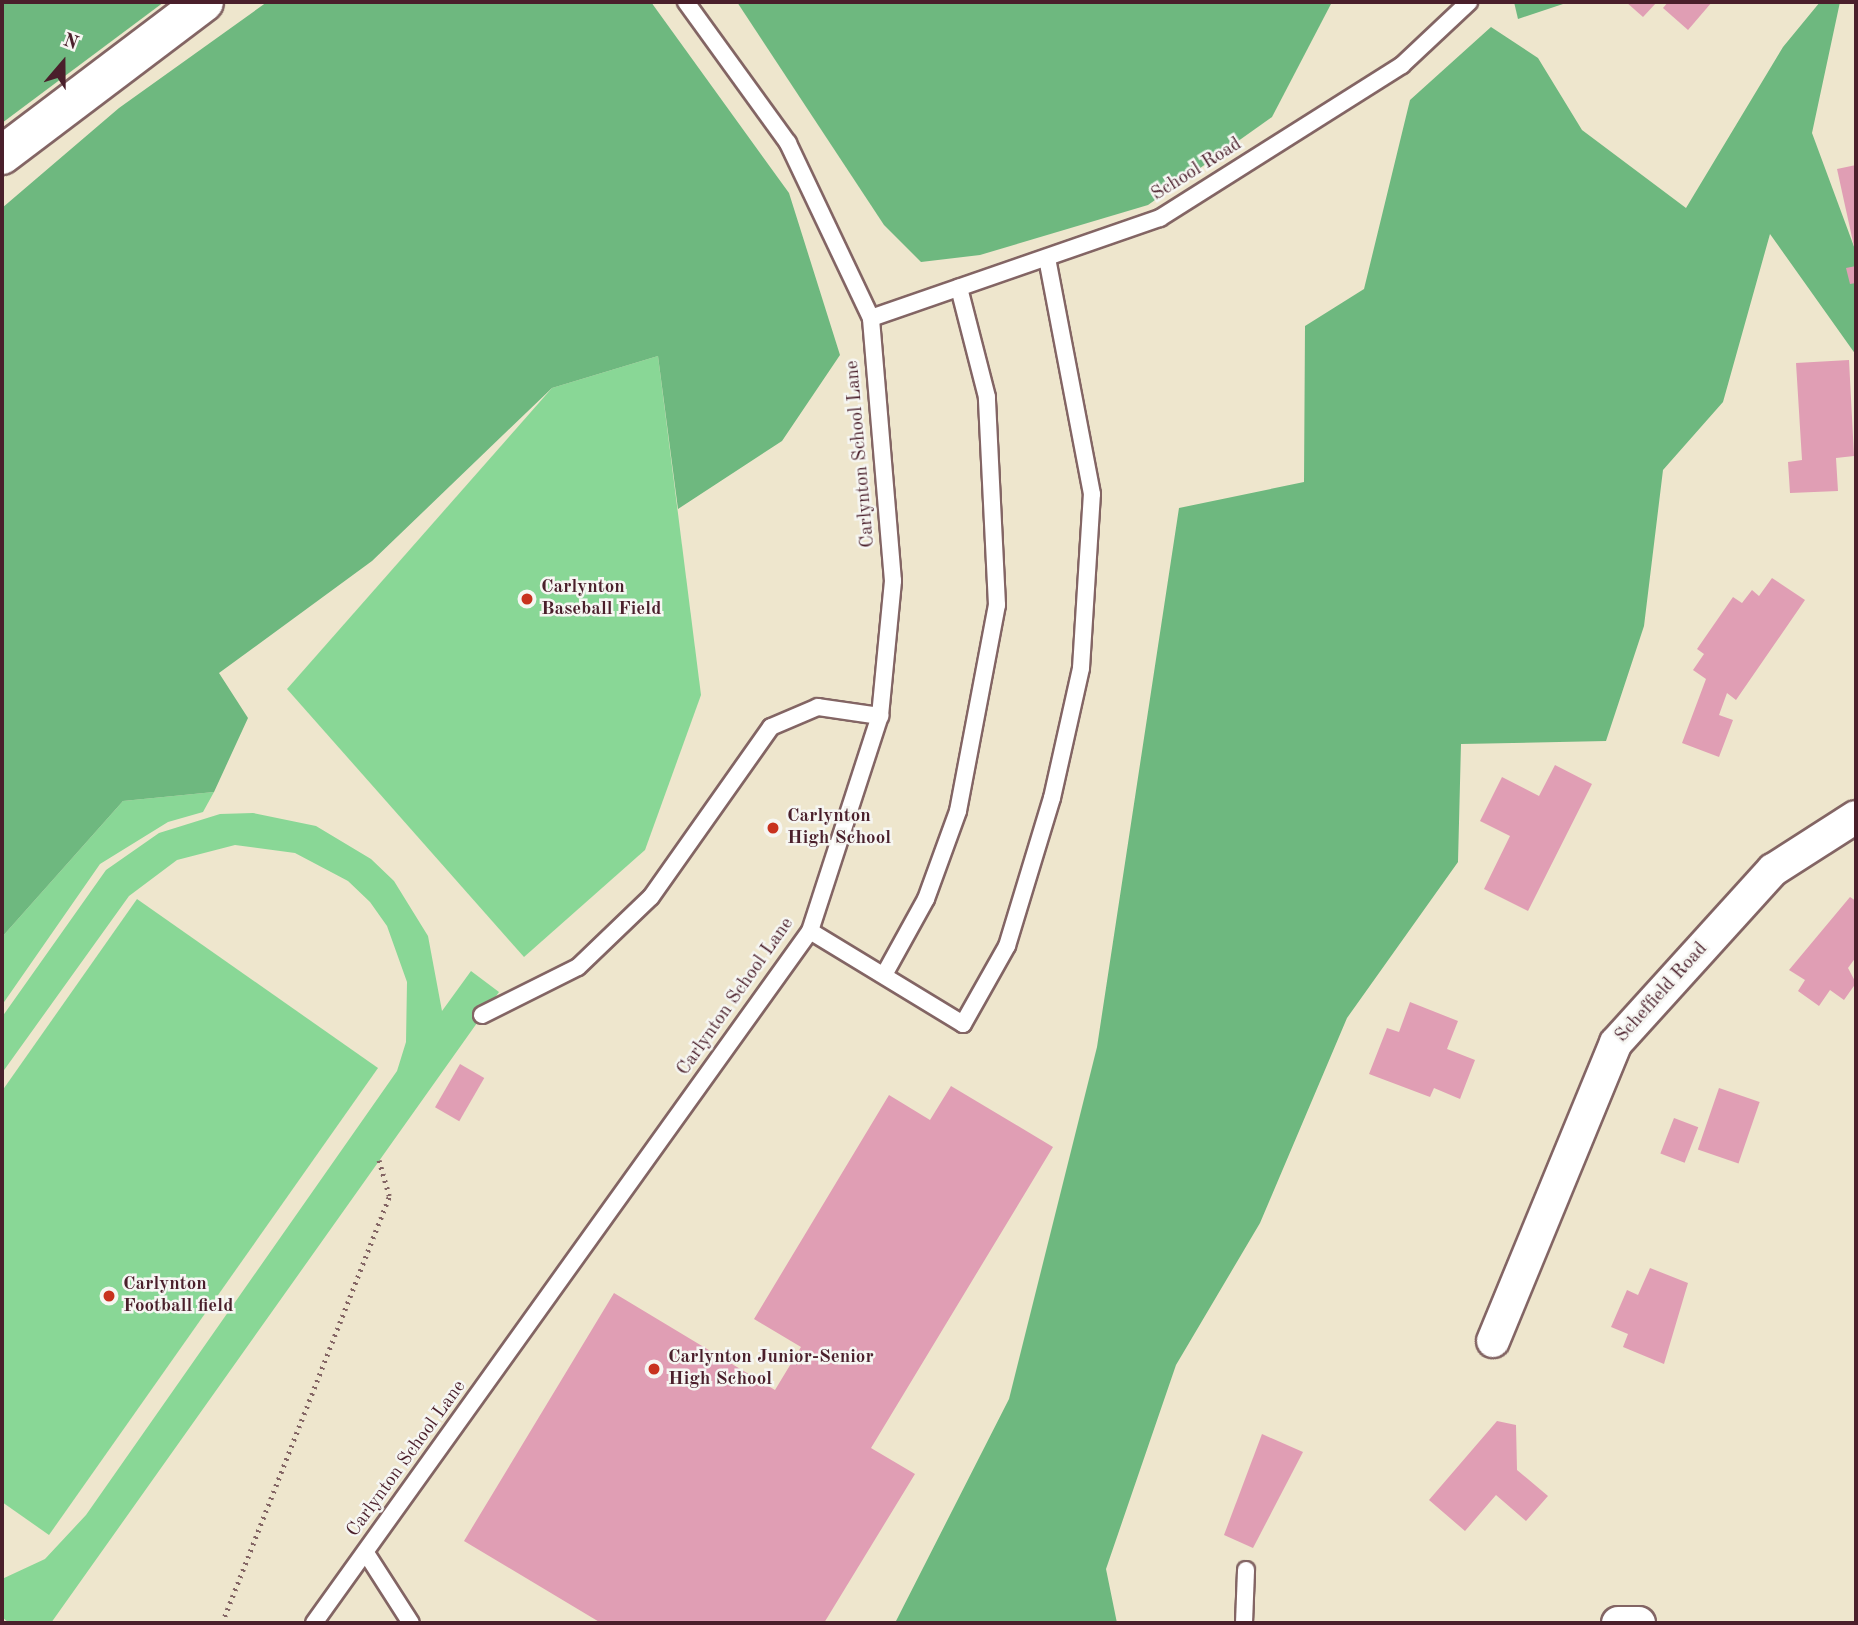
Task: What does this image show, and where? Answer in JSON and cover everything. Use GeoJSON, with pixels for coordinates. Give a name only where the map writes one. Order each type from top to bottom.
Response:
{"type":"FeatureCollection","features":[{"type":"Feature","properties":{"kind":"street"},"geometry":{"type":"LineString","coordinates":[[2,155],[204,2]]}},
{"type":"Feature","properties":{"kind":"street","name":"Scheffield Road"},"geometry":{"type":"LineString","coordinates":[[1493,1341],[1616,1043],[1773,870],[1856,817]]}},
{"type":"Feature","properties":{"kind":"street"},"geometry":{"type":"LineString","coordinates":[[1618,1623],[1639,1623]]}},
{"type":"Feature","properties":{"kind":"lane","name":"Carlynton School Lane"},"geometry":{"type":"LineString","coordinates":[[314,1623],[810,931],[880,716],[893,581],[871,318],[788,143],[686,2]]}},
{"type":"Feature","properties":{"kind":"lane","name":"School Road"},"geometry":{"type":"LineString","coordinates":[[871,318],[1160,218],[1402,65],[1469,2]]}},
{"type":"Feature","properties":{"kind":"lane"},"geometry":{"type":"LineString","coordinates":[[810,931],[963,1024],[1007,946],[1052,798],[1081,668],[1092,494],[1048,258]]}},
{"type":"Feature","properties":{"kind":"lane"},"geometry":{"type":"LineString","coordinates":[[884,975],[926,899],[958,811],[997,605],[987,397],[959,288]]}},
{"type":"Feature","properties":{"kind":"lane"},"geometry":{"type":"LineString","coordinates":[[482,1015],[578,967],[651,897],[771,727],[818,707],[880,716]]}},
{"type":"Feature","properties":{"kind":"lane"},"geometry":{"type":"LineString","coordinates":[[366,1553],[411,1623]]}},
{"type":"Feature","properties":{"kind":"lane"},"geometry":{"type":"LineString","coordinates":[[1244,1623],[1246,1570]]}},
{"type":"Feature","properties":{"kind":"path"},"geometry":{"type":"LineString","coordinates":[[222,1623],[389,1196],[379,1160]]}},
{"type":"Feature","properties":{"kind":"green space"},"geometry":{"type":"Polygon","coordinates":[[[2,2],[164,2],[2,123],[2,2]]]}},
{"type":"Feature","properties":{"kind":"green space"},"geometry":{"type":"Polygon","coordinates":[[[267,2],[651,2],[789,193],[840,355],[782,441],[678,509],[658,356],[552,388],[372,561],[219,673],[248,718],[214,792],[123,801],[2,937],[2,208],[119,108],[267,2]]]}},
{"type":"Feature","properties":{"kind":"green space"},"geometry":{"type":"Polygon","coordinates":[[[737,2],[1332,2],[1272,117],[1148,205],[980,255],[921,262],[884,225],[737,2]]]}},
{"type":"Feature","properties":{"kind":"green space"},"geometry":{"type":"Polygon","coordinates":[[[1514,2],[1569,2],[1518,19],[1514,2]]]}},
{"type":"Feature","properties":{"kind":"green space"},"geometry":{"type":"Polygon","coordinates":[[[1820,2],[1840,2],[1812,133],[1856,252],[1856,355],[1770,234],[1723,402],[1663,470],[1644,626],[1606,741],[1461,744],[1458,862],[1347,1018],[1260,1223],[1176,1365],[1106,1569],[1117,1623],[895,1623],[1009,1399],[1097,1047],[1179,508],[1304,482],[1305,326],[1364,289],[1410,100],[1491,27],[1538,58],[1582,130],[1686,208],[1783,47],[1820,2]]]}},
{"type":"Feature","properties":{"kind":"green space","name":"Carlynton Baseball Field"},"geometry":{"type":"Polygon","coordinates":[[[658,356],[701,695],[645,850],[524,957],[287,689],[552,388],[658,356]]]}},
{"type":"Feature","properties":{"kind":"green space"},"geometry":{"type":"Polygon","coordinates":[[[214,792],[203,812],[168,822],[100,864],[2,1005],[2,937],[123,801],[214,792]]]}},
{"type":"Feature","properties":{"kind":"green space"},"geometry":{"type":"Polygon","coordinates":[[[253,813],[316,826],[371,859],[394,881],[428,936],[442,1011],[471,971],[499,992],[51,1623],[9,1623],[2,1617],[2,1579],[45,1559],[86,1515],[397,1071],[406,1042],[407,982],[387,926],[370,902],[348,881],[295,853],[235,845],[177,860],[129,896],[2,1073],[2,1017],[106,870],[159,833],[220,814],[253,813]]]}},
{"type":"Feature","properties":{"kind":"green space","name":"Carlynton Football field"},"geometry":{"type":"Polygon","coordinates":[[[137,899],[378,1068],[49,1535],[2,1502],[2,1091],[137,899]]]}},
{"type":"Feature","properties":{"kind":"building"},"geometry":{"type":"Polygon","coordinates":[[[1626,2],[1657,2],[1643,17],[1626,2]]]}},
{"type":"Feature","properties":{"kind":"building"},"geometry":{"type":"Polygon","coordinates":[[[1668,2],[1712,2],[1688,30],[1663,8],[1668,2]]]}},
{"type":"Feature","properties":{"kind":"building"},"geometry":{"type":"Polygon","coordinates":[[[1856,165],[1856,251],[1855,251],[1837,169],[1856,165]]]}},
{"type":"Feature","properties":{"kind":"building"},"geometry":{"type":"Polygon","coordinates":[[[1856,266],[1856,283],[1850,284],[1846,268],[1856,266]]]}},
{"type":"Feature","properties":{"kind":"building"},"geometry":{"type":"Polygon","coordinates":[[[1849,360],[1854,456],[1836,458],[1838,491],[1790,493],[1788,462],[1802,460],[1796,363],[1849,360]]]}},
{"type":"Feature","properties":{"kind":"building"},"geometry":{"type":"Polygon","coordinates":[[[1772,578],[1805,600],[1736,700],[1727,693],[1719,715],[1733,720],[1719,757],[1682,743],[1706,679],[1693,670],[1704,654],[1697,649],[1733,597],[1742,603],[1752,590],[1759,596],[1772,578]]]}},
{"type":"Feature","properties":{"kind":"building"},"geometry":{"type":"Polygon","coordinates":[[[1555,765],[1592,784],[1528,911],[1484,889],[1510,836],[1480,821],[1502,777],[1539,796],[1555,765]]]}},
{"type":"Feature","properties":{"kind":"building"},"geometry":{"type":"Polygon","coordinates":[[[1850,897],[1856,901],[1856,957],[1848,968],[1856,983],[1844,1000],[1830,990],[1819,1006],[1798,991],[1805,980],[1789,970],[1850,897]]]}},
{"type":"Feature","properties":{"kind":"building"},"geometry":{"type":"Polygon","coordinates":[[[1410,1002],[1458,1021],[1447,1049],[1475,1060],[1460,1099],[1434,1088],[1430,1097],[1369,1074],[1387,1028],[1399,1032],[1410,1002]]]}},
{"type":"Feature","properties":{"kind":"building"},"geometry":{"type":"Polygon","coordinates":[[[460,1064],[484,1078],[459,1121],[435,1107],[460,1064]]]}},
{"type":"Feature","properties":{"kind":"building","name":"Carlynton Junior-Senior High School"},"geometry":{"type":"Polygon","coordinates":[[[951,1086],[1053,1147],[871,1448],[915,1474],[824,1623],[601,1623],[464,1541],[614,1293],[775,1390],[801,1347],[754,1319],[889,1095],[930,1120],[951,1086]]]}},
{"type":"Feature","properties":{"kind":"building"},"geometry":{"type":"Polygon","coordinates":[[[1719,1088],[1760,1102],[1738,1163],[1698,1149],[1719,1088]]]}},
{"type":"Feature","properties":{"kind":"building"},"geometry":{"type":"Polygon","coordinates":[[[1674,1118],[1698,1127],[1685,1163],[1660,1153],[1674,1118]]]}},
{"type":"Feature","properties":{"kind":"building"},"geometry":{"type":"Polygon","coordinates":[[[1650,1268],[1688,1283],[1664,1364],[1623,1347],[1628,1334],[1611,1327],[1627,1290],[1638,1295],[1650,1268]]]}},
{"type":"Feature","properties":{"kind":"building"},"geometry":{"type":"Polygon","coordinates":[[[1497,1421],[1516,1425],[1517,1470],[1548,1496],[1526,1521],[1496,1495],[1465,1531],[1429,1500],[1497,1421]]]}},
{"type":"Feature","properties":{"kind":"building"},"geometry":{"type":"Polygon","coordinates":[[[1262,1434],[1303,1452],[1253,1548],[1224,1535],[1262,1434]]]}},
{"type":"Feature","properties":{"kind":"place","name":"Carlynton Baseball Field"},"geometry":{"type":"Point","coordinates":[527,599]}},
{"type":"Feature","properties":{"kind":"place","name":"Carlynton High School"},"geometry":{"type":"Point","coordinates":[773,828]}},
{"type":"Feature","properties":{"kind":"place","name":"Carlynton Football field"},"geometry":{"type":"Point","coordinates":[109,1296]}},
{"type":"Feature","properties":{"kind":"place","name":"Carlynton Junior-Senior High School"},"geometry":{"type":"Point","coordinates":[654,1369]}}]}
